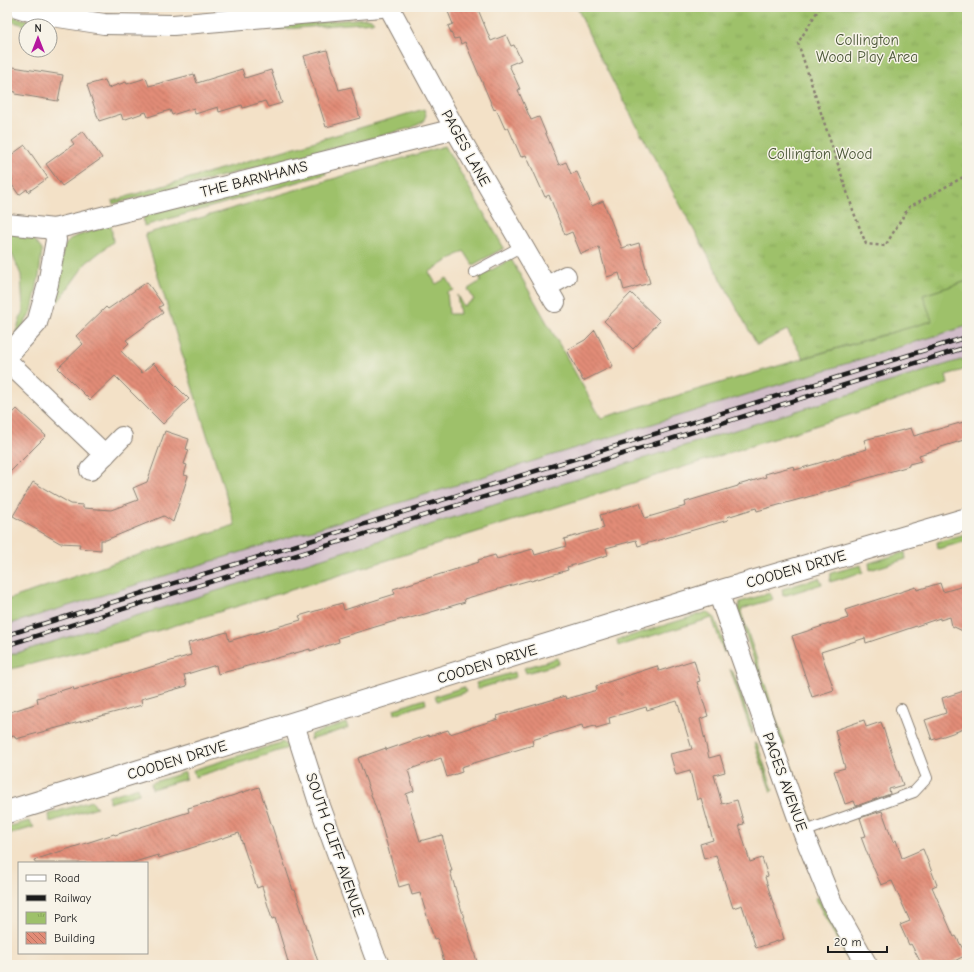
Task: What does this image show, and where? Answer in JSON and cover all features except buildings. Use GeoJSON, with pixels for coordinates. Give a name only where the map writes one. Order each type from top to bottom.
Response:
{"type":"FeatureCollection","features":[{"type":"Feature","properties":{"kind":"main road","name":"COODEN DRIVE"},"geometry":{"type":"LineString","coordinates":[[7,812],[718,592],[967,519]]}},
{"type":"Feature","properties":{"kind":"street"},"geometry":{"type":"LineString","coordinates":[[17,7],[39,14],[104,24],[173,25],[381,7]]}},
{"type":"Feature","properties":{"kind":"street","name":"PAGES LANE"},"geometry":{"type":"LineString","coordinates":[[389,7],[455,128],[550,295],[566,276]]}},
{"type":"Feature","properties":{"kind":"street","name":"THE BARNHAMS"},"geometry":{"type":"LineString","coordinates":[[7,224],[54,229],[455,128]]}},
{"type":"Feature","properties":{"kind":"street"},"geometry":{"type":"LineString","coordinates":[[7,356],[37,323],[48,284],[56,240],[54,229]]}},
{"type":"Feature","properties":{"kind":"street"},"geometry":{"type":"LineString","coordinates":[[7,361],[105,455]]}},
{"type":"Feature","properties":{"kind":"street"},"geometry":{"type":"LineString","coordinates":[[90,470],[122,437]]}},
{"type":"Feature","properties":{"kind":"street","name":"PAGES AVENUE"},"geometry":{"type":"LineString","coordinates":[[718,592],[803,832],[832,903],[867,965]]}},
{"type":"Feature","properties":{"kind":"street","name":"SOUTH CLIFF AVENUE"},"geometry":{"type":"LineString","coordinates":[[294,724],[320,806],[379,965]]}},
{"type":"Feature","properties":{"kind":"lane"},"geometry":{"type":"LineString","coordinates":[[474,272],[522,246]]}},
{"type":"Feature","properties":{"kind":"lane"},"geometry":{"type":"LineString","coordinates":[[803,832],[914,792],[927,778],[901,709]]}},
{"type":"Feature","properties":{"kind":"path"},"geometry":{"type":"LineString","coordinates":[[820,7],[798,43],[854,213],[866,244],[885,246],[909,207],[967,175]]}},
{"type":"Feature","properties":{"kind":"shaded area"},"geometry":{"type":"Polygon","coordinates":[[[967,281],[967,369],[946,375],[948,384],[337,576],[127,640],[7,670],[7,600],[122,560],[235,525],[931,321],[967,281]]]}},
{"type":"Feature","properties":{"kind":"green space","name":"Collington Wood"},"geometry":{"type":"Polygon","coordinates":[[[577,7],[967,7],[967,281],[923,295],[932,321],[803,358],[787,330],[757,345],[615,86],[592,41],[577,7]]]}},
{"type":"Feature","properties":{"kind":"green space"},"geometry":{"type":"Polygon","coordinates":[[[7,15],[19,18],[18,23],[7,20],[7,15]]]}},
{"type":"Feature","properties":{"kind":"green space"},"geometry":{"type":"Polygon","coordinates":[[[367,18],[374,22],[272,30],[272,26],[367,18]]]}},
{"type":"Feature","properties":{"kind":"green space"},"geometry":{"type":"Polygon","coordinates":[[[424,109],[426,115],[423,122],[411,128],[113,204],[112,201],[424,109]]]}},
{"type":"Feature","properties":{"kind":"green space"},"geometry":{"type":"Polygon","coordinates":[[[445,146],[504,248],[473,265],[464,251],[429,272],[436,284],[447,278],[454,290],[447,292],[449,314],[460,314],[457,295],[463,306],[474,300],[468,289],[481,281],[479,277],[511,259],[601,418],[931,321],[923,295],[967,281],[967,326],[7,625],[7,600],[122,560],[235,525],[145,234],[445,146]]]}},
{"type":"Feature","properties":{"kind":"green space"},"geometry":{"type":"Polygon","coordinates":[[[324,169],[326,174],[144,226],[143,215],[324,169]]]}},
{"type":"Feature","properties":{"kind":"green space"},"geometry":{"type":"Polygon","coordinates":[[[111,224],[113,242],[86,263],[58,302],[54,298],[64,246],[72,238],[111,224]]]}},
{"type":"Feature","properties":{"kind":"green space"},"geometry":{"type":"Polygon","coordinates":[[[7,231],[33,238],[42,250],[39,276],[32,311],[18,334],[16,332],[23,310],[21,275],[12,254],[7,250],[7,231]]]}},
{"type":"Feature","properties":{"kind":"green space"},"geometry":{"type":"Polygon","coordinates":[[[967,358],[967,369],[946,375],[948,384],[337,576],[127,640],[7,670],[7,656],[967,358]]]}},
{"type":"Feature","properties":{"kind":"green space"},"geometry":{"type":"Polygon","coordinates":[[[965,534],[967,541],[938,549],[937,542],[965,534]]]}},
{"type":"Feature","properties":{"kind":"green space"},"geometry":{"type":"Polygon","coordinates":[[[905,552],[906,559],[870,570],[869,563],[905,552]]]}},
{"type":"Feature","properties":{"kind":"green space"},"geometry":{"type":"Polygon","coordinates":[[[861,565],[863,572],[830,582],[831,573],[861,565]]]}},
{"type":"Feature","properties":{"kind":"green space"},"geometry":{"type":"Polygon","coordinates":[[[819,578],[822,584],[783,596],[782,589],[819,578]]]}},
{"type":"Feature","properties":{"kind":"green space"},"geometry":{"type":"Polygon","coordinates":[[[770,593],[773,599],[742,609],[741,612],[785,745],[782,747],[738,611],[740,602],[770,593]]]}},
{"type":"Feature","properties":{"kind":"green space"},"geometry":{"type":"Polygon","coordinates":[[[707,612],[715,618],[726,649],[724,653],[712,618],[618,646],[617,640],[707,612]]]}},
{"type":"Feature","properties":{"kind":"green space"},"geometry":{"type":"Polygon","coordinates":[[[558,658],[559,664],[526,673],[524,668],[558,658]]]}},
{"type":"Feature","properties":{"kind":"green space"},"geometry":{"type":"Polygon","coordinates":[[[730,669],[733,672],[753,729],[752,734],[730,669]]]}},
{"type":"Feature","properties":{"kind":"green space"},"geometry":{"type":"Polygon","coordinates":[[[515,672],[516,677],[478,689],[476,683],[515,672]]]}},
{"type":"Feature","properties":{"kind":"green space"},"geometry":{"type":"Polygon","coordinates":[[[464,687],[466,692],[437,701],[435,696],[464,687]]]}},
{"type":"Feature","properties":{"kind":"green space"},"geometry":{"type":"Polygon","coordinates":[[[425,699],[426,704],[395,714],[394,709],[425,699]]]}},
{"type":"Feature","properties":{"kind":"green space"},"geometry":{"type":"Polygon","coordinates":[[[346,723],[348,728],[310,740],[311,734],[346,723]]]}},
{"type":"Feature","properties":{"kind":"green space"},"geometry":{"type":"Polygon","coordinates":[[[283,742],[288,748],[195,777],[193,770],[283,742]]]}},
{"type":"Feature","properties":{"kind":"green space"},"geometry":{"type":"Polygon","coordinates":[[[754,743],[757,744],[773,790],[771,792],[754,743]]]}},
{"type":"Feature","properties":{"kind":"green space"},"geometry":{"type":"Polygon","coordinates":[[[791,764],[812,822],[810,822],[789,765],[791,764]]]}},
{"type":"Feature","properties":{"kind":"green space"},"geometry":{"type":"Polygon","coordinates":[[[185,772],[186,779],[152,789],[151,783],[185,772]]]}},
{"type":"Feature","properties":{"kind":"green space"},"geometry":{"type":"Polygon","coordinates":[[[138,787],[139,794],[109,803],[109,796],[138,787]]]}},
{"type":"Feature","properties":{"kind":"green space"},"geometry":{"type":"Polygon","coordinates":[[[91,801],[97,807],[50,822],[49,814],[91,801]]]}},
{"type":"Feature","properties":{"kind":"green space"},"geometry":{"type":"Polygon","coordinates":[[[29,821],[34,827],[7,835],[7,827],[29,821]]]}},
{"type":"Feature","properties":{"kind":"green space"},"geometry":{"type":"Polygon","coordinates":[[[818,897],[852,962],[850,964],[815,898],[818,897]]]}},
{"type":"Feature","properties":{"kind":"railway"},"geometry":{"type":"LineString","coordinates":[[7,635],[967,337]]}},
{"type":"Feature","properties":{"kind":"railway"},"geometry":{"type":"LineString","coordinates":[[7,645],[967,347]]}},
{"type":"Feature","properties":{"kind":"park label","name":"Collington Wood Play Area"},"geometry":{"type":"Point","coordinates":[867,48]}}]}
